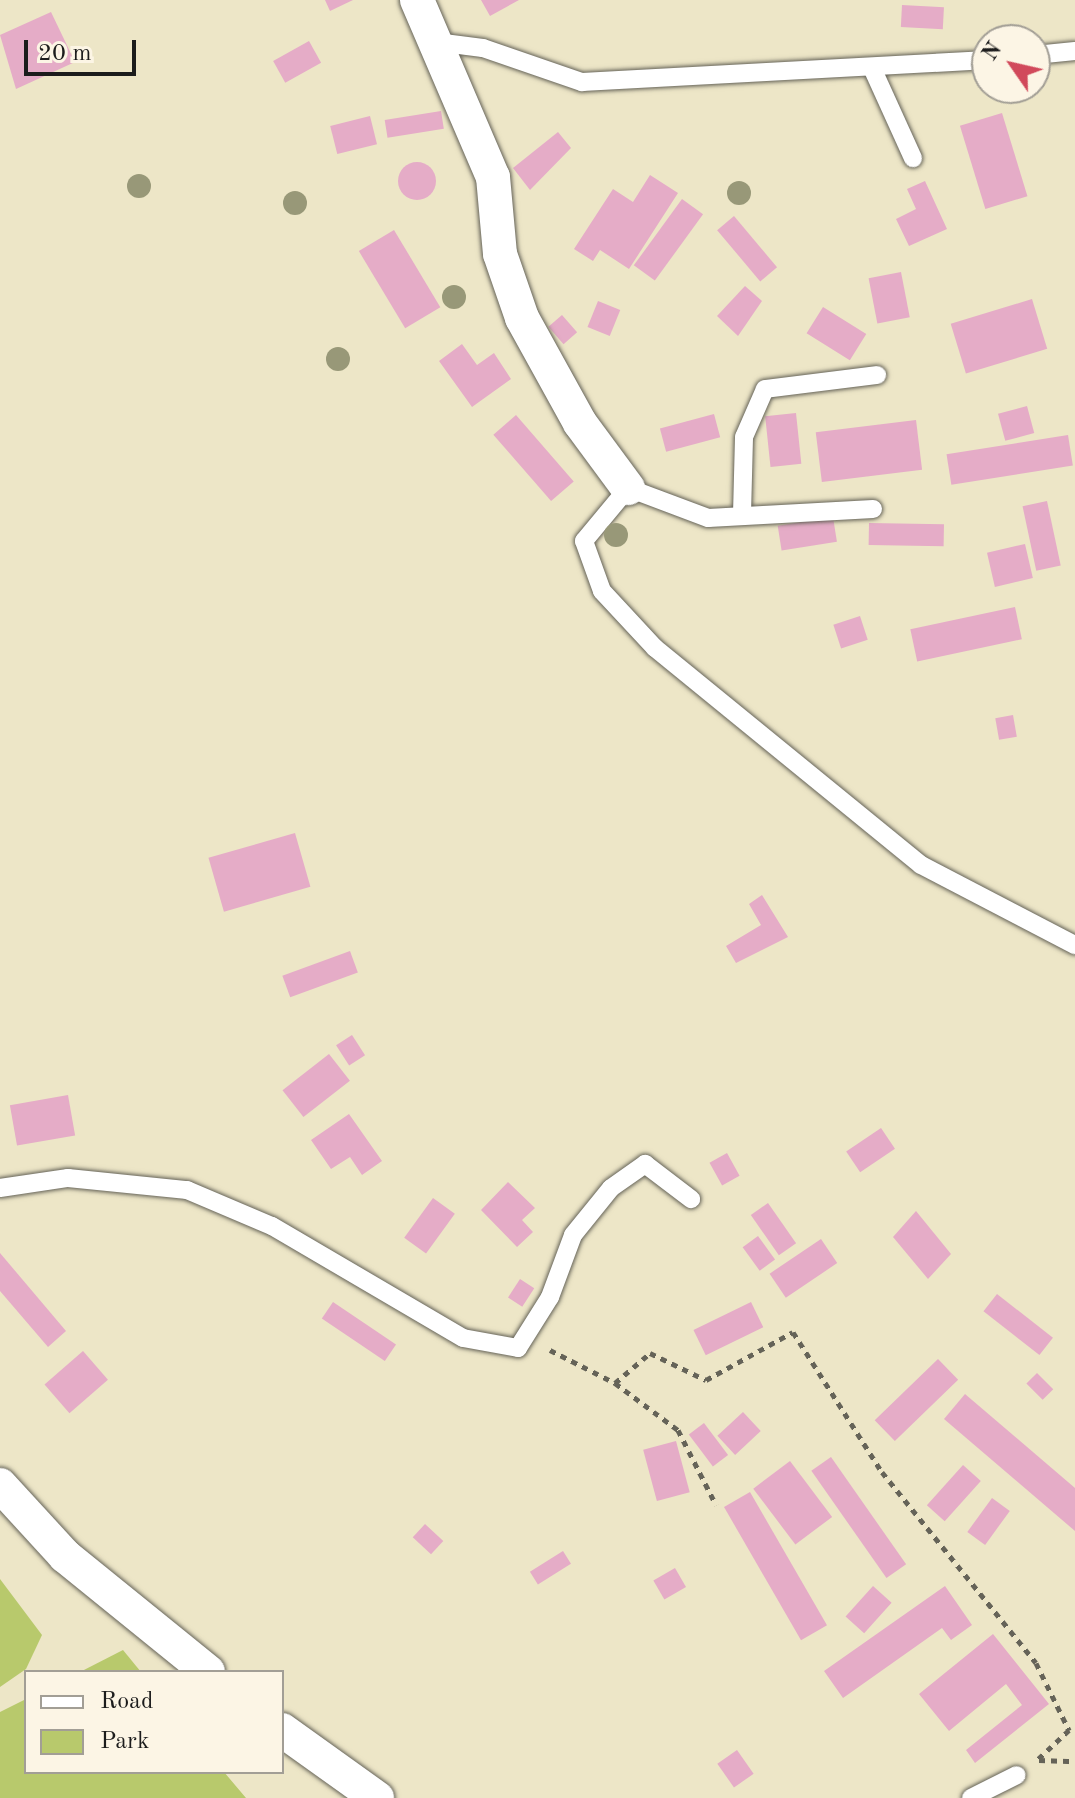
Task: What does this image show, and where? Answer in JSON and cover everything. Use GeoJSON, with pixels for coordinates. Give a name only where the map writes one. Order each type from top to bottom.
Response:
{"type":"FeatureCollection","features":[{"type":"Feature","properties":{"kind":"street"},"geometry":{"type":"LineString","coordinates":[[417,0],[493,177],[500,254],[522,318],[580,423],[628,488]]}},
{"type":"Feature","properties":{"kind":"street"},"geometry":{"type":"LineString","coordinates":[[0,1485],[65,1556],[206,1670]]}},
{"type":"Feature","properties":{"kind":"street"},"geometry":{"type":"LineString","coordinates":[[284,1731],[377,1798]]}},
{"type":"Feature","properties":{"kind":"lane"},"geometry":{"type":"LineString","coordinates":[[436,42],[483,48],[582,82],[873,70],[971,61]]}},
{"type":"Feature","properties":{"kind":"lane"},"geometry":{"type":"LineString","coordinates":[[1051,53],[1075,51]]}},
{"type":"Feature","properties":{"kind":"lane"},"geometry":{"type":"LineString","coordinates":[[873,70],[913,158]]}},
{"type":"Feature","properties":{"kind":"lane"},"geometry":{"type":"LineString","coordinates":[[742,514],[744,437],[765,389],[877,375]]}},
{"type":"Feature","properties":{"kind":"lane"},"geometry":{"type":"LineString","coordinates":[[873,509],[708,518],[628,488],[584,541],[602,591],[655,648],[921,865],[1075,945]]}},
{"type":"Feature","properties":{"kind":"lane"},"geometry":{"type":"LineString","coordinates":[[0,1188],[68,1178],[187,1190],[272,1226],[463,1338],[518,1348],[550,1297],[573,1235],[611,1188],[645,1164],[691,1199]]}},
{"type":"Feature","properties":{"kind":"lane"},"geometry":{"type":"LineString","coordinates":[[971,1798],[1017,1775]]}},
{"type":"Feature","properties":{"kind":"path"},"geometry":{"type":"LineString","coordinates":[[615,1383],[650,1353],[706,1380],[793,1332],[882,1472],[1036,1663],[1069,1730],[1017,1775]]}},
{"type":"Feature","properties":{"kind":"path"},"geometry":{"type":"LineString","coordinates":[[524,1337],[615,1383],[678,1430],[716,1505]]}},
{"type":"Feature","properties":{"kind":"path"},"geometry":{"type":"LineString","coordinates":[[1038,1760],[1075,1761]]}},
{"type":"Feature","properties":{"kind":"green space"},"geometry":{"type":"Polygon","coordinates":[[[0,1579],[42,1635],[26,1669],[0,1687],[0,1579]]]}},
{"type":"Feature","properties":{"kind":"green space"},"geometry":{"type":"Polygon","coordinates":[[[123,1650],[139,1670],[84,1670],[123,1650]]]}},
{"type":"Feature","properties":{"kind":"green space"},"geometry":{"type":"Polygon","coordinates":[[[24,1700],[24,1774],[226,1774],[246,1798],[0,1798],[0,1712],[24,1700]]]}},
{"type":"Feature","properties":{"kind":"building"},"geometry":{"type":"Polygon","coordinates":[[[325,0],[353,0],[330,11],[325,0]]]}},
{"type":"Feature","properties":{"kind":"building"},"geometry":{"type":"Polygon","coordinates":[[[481,0],[519,0],[490,16],[481,0]]]}},
{"type":"Feature","properties":{"kind":"building"},"geometry":{"type":"Polygon","coordinates":[[[902,5],[944,7],[943,29],[901,27],[902,5]]]}},
{"type":"Feature","properties":{"kind":"building"},"geometry":{"type":"Polygon","coordinates":[[[51,12],[75,62],[16,89],[0,35],[51,12]]]}},
{"type":"Feature","properties":{"kind":"building"},"geometry":{"type":"Polygon","coordinates":[[[309,41],[321,63],[285,83],[273,61],[309,41]]]}},
{"type":"Feature","properties":{"kind":"building"},"geometry":{"type":"Polygon","coordinates":[[[441,111],[444,129],[388,138],[385,120],[441,111]]]}},
{"type":"Feature","properties":{"kind":"building"},"geometry":{"type":"Polygon","coordinates":[[[1002,113],[1027,196],[985,209],[960,126],[1002,113]]]}},
{"type":"Feature","properties":{"kind":"building"},"geometry":{"type":"Polygon","coordinates":[[[370,116],[377,144],[337,154],[330,126],[370,116]]]}},
{"type":"Feature","properties":{"kind":"building"},"geometry":{"type":"Polygon","coordinates":[[[558,132],[571,148],[530,190],[513,168],[558,132]]]}},
{"type":"Feature","properties":{"kind":"building"},"geometry":{"type":"Polygon","coordinates":[[[417,162],[430,168],[436,181],[430,194],[417,200],[404,194],[398,181],[404,168],[417,162]]]}},
{"type":"Feature","properties":{"kind":"building"},"geometry":{"type":"Polygon","coordinates":[[[650,175],[678,193],[629,269],[600,250],[593,261],[574,249],[613,189],[633,202],[650,175]]]}},
{"type":"Feature","properties":{"kind":"building"},"geometry":{"type":"Polygon","coordinates":[[[925,181],[947,229],[909,246],[896,219],[916,209],[907,189],[925,181]]]}},
{"type":"Feature","properties":{"kind":"building"},"geometry":{"type":"Polygon","coordinates":[[[682,199],[703,214],[655,281],[634,265],[682,199]]]}},
{"type":"Feature","properties":{"kind":"building"},"geometry":{"type":"Polygon","coordinates":[[[734,216],[777,267],[760,281],[717,230],[734,216]]]}},
{"type":"Feature","properties":{"kind":"building"},"geometry":{"type":"Polygon","coordinates":[[[394,230],[440,307],[405,328],[359,251],[394,230]]]}},
{"type":"Feature","properties":{"kind":"building"},"geometry":{"type":"Polygon","coordinates":[[[901,272],[910,317],[877,323],[869,278],[901,272]]]}},
{"type":"Feature","properties":{"kind":"building"},"geometry":{"type":"Polygon","coordinates":[[[745,286],[762,301],[738,336],[717,316],[745,286]]]}},
{"type":"Feature","properties":{"kind":"building"},"geometry":{"type":"Polygon","coordinates":[[[1032,299],[1047,349],[966,374],[951,324],[1032,299]]]}},
{"type":"Feature","properties":{"kind":"building"},"geometry":{"type":"Polygon","coordinates":[[[598,301],[620,310],[610,336],[588,327],[598,301]]]}},
{"type":"Feature","properties":{"kind":"building"},"geometry":{"type":"Polygon","coordinates":[[[823,307],[866,334],[850,360],[807,333],[823,307]]]}},
{"type":"Feature","properties":{"kind":"building"},"geometry":{"type":"Polygon","coordinates":[[[562,315],[577,332],[564,344],[548,327],[562,315]]]}},
{"type":"Feature","properties":{"kind":"building"},"geometry":{"type":"Polygon","coordinates":[[[462,344],[477,365],[494,353],[511,379],[472,407],[439,361],[462,344]]]}},
{"type":"Feature","properties":{"kind":"building"},"geometry":{"type":"Polygon","coordinates":[[[1027,406],[1034,433],[1005,441],[998,414],[1027,406]]]}},
{"type":"Feature","properties":{"kind":"building"},"geometry":{"type":"Polygon","coordinates":[[[796,413],[801,464],[771,467],[765,416],[796,413]]]}},
{"type":"Feature","properties":{"kind":"building"},"geometry":{"type":"Polygon","coordinates":[[[714,414],[720,437],[666,452],[660,428],[714,414]]]}},
{"type":"Feature","properties":{"kind":"building"},"geometry":{"type":"Polygon","coordinates":[[[516,415],[574,481],[551,501],[493,435],[516,415]]]}},
{"type":"Feature","properties":{"kind":"building"},"geometry":{"type":"Polygon","coordinates":[[[916,420],[922,470],[822,482],[816,432],[916,420]]]}},
{"type":"Feature","properties":{"kind":"building"},"geometry":{"type":"Polygon","coordinates":[[[1068,435],[1073,466],[951,485],[947,454],[1068,435]]]}},
{"type":"Feature","properties":{"kind":"building"},"geometry":{"type":"Polygon","coordinates":[[[1047,501],[1061,566],[1036,571],[1023,506],[1047,501]]]}},
{"type":"Feature","properties":{"kind":"building"},"geometry":{"type":"Polygon","coordinates":[[[833,517],[837,542],[782,550],[778,526],[833,517]]]}},
{"type":"Feature","properties":{"kind":"building"},"geometry":{"type":"Polygon","coordinates":[[[869,523],[944,524],[944,546],[869,545],[869,523]]]}},
{"type":"Feature","properties":{"kind":"building"},"geometry":{"type":"Polygon","coordinates":[[[1025,544],[1033,578],[995,587],[987,553],[1025,544]]]}},
{"type":"Feature","properties":{"kind":"building"},"geometry":{"type":"Polygon","coordinates":[[[1015,607],[1022,639],[917,662],[910,629],[1015,607]]]}},
{"type":"Feature","properties":{"kind":"building"},"geometry":{"type":"Polygon","coordinates":[[[860,616],[868,640],[841,648],[833,625],[860,616]]]}},
{"type":"Feature","properties":{"kind":"building"},"geometry":{"type":"Polygon","coordinates":[[[1013,715],[1017,737],[999,740],[995,718],[1013,715]]]}},
{"type":"Feature","properties":{"kind":"building"},"geometry":{"type":"Polygon","coordinates":[[[295,833],[310,887],[224,912],[208,858],[295,833]]]}},
{"type":"Feature","properties":{"kind":"building"},"geometry":{"type":"Polygon","coordinates":[[[762,895],[788,937],[736,963],[726,946],[761,925],[749,904],[762,895]]]}},
{"type":"Feature","properties":{"kind":"building"},"geometry":{"type":"Polygon","coordinates":[[[350,951],[358,973],[290,997],[282,976],[350,951]]]}},
{"type":"Feature","properties":{"kind":"building"},"geometry":{"type":"Polygon","coordinates":[[[352,1035],[365,1055],[349,1065],[336,1045],[352,1035]]]}},
{"type":"Feature","properties":{"kind":"building"},"geometry":{"type":"Polygon","coordinates":[[[329,1054],[350,1081],[303,1117],[283,1090],[329,1054]]]}},
{"type":"Feature","properties":{"kind":"building"},"geometry":{"type":"Polygon","coordinates":[[[68,1095],[75,1135],[17,1146],[10,1105],[68,1095]]]}},
{"type":"Feature","properties":{"kind":"building"},"geometry":{"type":"Polygon","coordinates":[[[349,1114],[382,1161],[362,1175],[350,1157],[331,1169],[311,1140],[349,1114]]]}},
{"type":"Feature","properties":{"kind":"building"},"geometry":{"type":"Polygon","coordinates":[[[881,1128],[895,1149],[860,1172],[846,1151],[881,1128]]]}},
{"type":"Feature","properties":{"kind":"building"},"geometry":{"type":"Polygon","coordinates":[[[727,1153],[740,1176],[722,1185],[710,1163],[727,1153]]]}},
{"type":"Feature","properties":{"kind":"building"},"geometry":{"type":"Polygon","coordinates":[[[508,1182],[535,1208],[522,1220],[533,1232],[517,1247],[481,1210],[508,1182]]]}},
{"type":"Feature","properties":{"kind":"building"},"geometry":{"type":"Polygon","coordinates":[[[433,1198],[455,1214],[426,1254],[404,1238],[433,1198]]]}},
{"type":"Feature","properties":{"kind":"building"},"geometry":{"type":"Polygon","coordinates":[[[768,1203],[796,1243],[779,1255],[751,1215],[768,1203]]]}},
{"type":"Feature","properties":{"kind":"building"},"geometry":{"type":"Polygon","coordinates":[[[916,1211],[951,1254],[928,1279],[893,1237],[916,1211]]]}},
{"type":"Feature","properties":{"kind":"building"},"geometry":{"type":"Polygon","coordinates":[[[758,1236],[775,1259],[760,1271],[743,1247],[758,1236]]]}},
{"type":"Feature","properties":{"kind":"building"},"geometry":{"type":"Polygon","coordinates":[[[821,1239],[837,1263],[786,1298],[770,1274],[821,1239]]]}},
{"type":"Feature","properties":{"kind":"building"},"geometry":{"type":"Polygon","coordinates":[[[0,1253],[66,1331],[48,1347],[0,1291],[0,1253]]]}},
{"type":"Feature","properties":{"kind":"building"},"geometry":{"type":"Polygon","coordinates":[[[520,1279],[534,1288],[522,1307],[508,1297],[520,1279]]]}},
{"type":"Feature","properties":{"kind":"building"},"geometry":{"type":"Polygon","coordinates":[[[997,1294],[1053,1338],[1039,1355],[983,1311],[997,1294]]]}},
{"type":"Feature","properties":{"kind":"building"},"geometry":{"type":"Polygon","coordinates":[[[333,1302],[396,1344],[385,1361],[322,1319],[333,1302]]]}},
{"type":"Feature","properties":{"kind":"building"},"geometry":{"type":"Polygon","coordinates":[[[751,1302],[763,1327],[706,1355],[693,1330],[751,1302]]]}},
{"type":"Feature","properties":{"kind":"building"},"geometry":{"type":"Polygon","coordinates":[[[83,1351],[108,1380],[69,1413],[45,1384],[83,1351]]]}},
{"type":"Feature","properties":{"kind":"building"},"geometry":{"type":"Polygon","coordinates":[[[938,1359],[958,1380],[895,1441],[875,1420],[938,1359]]]}},
{"type":"Feature","properties":{"kind":"building"},"geometry":{"type":"Polygon","coordinates":[[[1037,1373],[1053,1389],[1043,1400],[1026,1384],[1037,1373]]]}},
{"type":"Feature","properties":{"kind":"building"},"geometry":{"type":"Polygon","coordinates":[[[965,1394],[1075,1488],[1075,1531],[944,1419],[965,1394]]]}},
{"type":"Feature","properties":{"kind":"building"},"geometry":{"type":"Polygon","coordinates":[[[743,1412],[761,1431],[735,1455],[717,1436],[743,1412]]]}},
{"type":"Feature","properties":{"kind":"building"},"geometry":{"type":"Polygon","coordinates":[[[704,1423],[728,1455],[713,1466],[689,1434],[704,1423]]]}},
{"type":"Feature","properties":{"kind":"building"},"geometry":{"type":"Polygon","coordinates":[[[676,1441],[690,1492],[657,1501],[643,1450],[676,1441]]]}},
{"type":"Feature","properties":{"kind":"building"},"geometry":{"type":"Polygon","coordinates":[[[831,1457],[906,1564],[886,1578],[811,1471],[831,1457]]]}},
{"type":"Feature","properties":{"kind":"building"},"geometry":{"type":"Polygon","coordinates":[[[790,1461],[832,1517],[795,1545],[753,1489],[790,1461]]]}},
{"type":"Feature","properties":{"kind":"building"},"geometry":{"type":"Polygon","coordinates":[[[963,1465],[981,1481],[945,1521],[927,1505],[963,1465]]]}},
{"type":"Feature","properties":{"kind":"building"},"geometry":{"type":"Polygon","coordinates":[[[750,1492],[827,1625],[801,1640],[724,1507],[750,1492]]]}},
{"type":"Feature","properties":{"kind":"building"},"geometry":{"type":"Polygon","coordinates":[[[992,1498],[1010,1511],[985,1545],[967,1532],[992,1498]]]}},
{"type":"Feature","properties":{"kind":"building"},"geometry":{"type":"Polygon","coordinates":[[[425,1524],[443,1541],[431,1554],[413,1537],[425,1524]]]}},
{"type":"Feature","properties":{"kind":"building"},"geometry":{"type":"Polygon","coordinates":[[[563,1551],[571,1564],[538,1584],[530,1572],[563,1551]]]}},
{"type":"Feature","properties":{"kind":"building"},"geometry":{"type":"Polygon","coordinates":[[[675,1568],[686,1587],[664,1600],[653,1580],[675,1568]]]}},
{"type":"Feature","properties":{"kind":"building"},"geometry":{"type":"Polygon","coordinates":[[[873,1586],[892,1603],[864,1633],[846,1616],[873,1586]]]}},
{"type":"Feature","properties":{"kind":"building"},"geometry":{"type":"Polygon","coordinates":[[[945,1586],[972,1625],[951,1640],[942,1628],[843,1698],[824,1671],[945,1586]]]}},
{"type":"Feature","properties":{"kind":"building"},"geometry":{"type":"Polygon","coordinates":[[[993,1634],[1049,1704],[975,1763],[966,1750],[1022,1705],[1006,1684],[949,1731],[919,1694],[993,1634]]]}},
{"type":"Feature","properties":{"kind":"building"},"geometry":{"type":"Polygon","coordinates":[[[737,1750],[754,1774],[734,1788],[717,1764],[737,1750]]]}}]}
